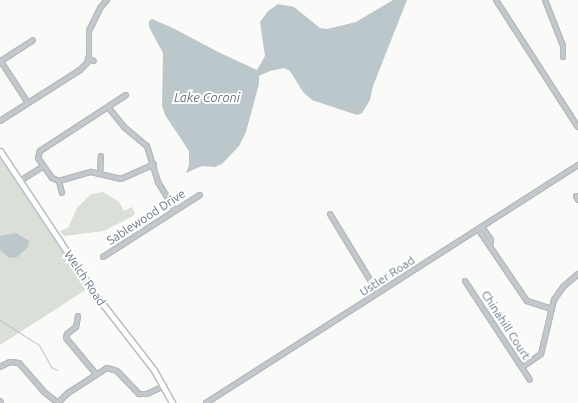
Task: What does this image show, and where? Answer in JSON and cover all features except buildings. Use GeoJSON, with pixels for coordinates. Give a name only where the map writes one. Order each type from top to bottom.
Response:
{"type":"FeatureCollection","features":[{"type":"Feature","properties":{"kind":"main road","name":"Welch Road"},"geometry":{"type":"LineString","coordinates":[[0,151],[95,294],[164,386],[172,403]]}},
{"type":"Feature","properties":{"kind":"street"},"geometry":{"type":"LineString","coordinates":[[0,121],[80,70],[88,59],[90,31],[100,8],[108,0]]}},
{"type":"Feature","properties":{"kind":"street"},"geometry":{"type":"LineString","coordinates":[[496,0],[578,127]]}},
{"type":"Feature","properties":{"kind":"street"},"geometry":{"type":"LineString","coordinates":[[545,0],[564,46],[563,57]]}},
{"type":"Feature","properties":{"kind":"street"},"geometry":{"type":"LineString","coordinates":[[28,103],[0,60],[33,40]]}},
{"type":"Feature","properties":{"kind":"street"},"geometry":{"type":"LineString","coordinates":[[88,59],[94,61]]}},
{"type":"Feature","properties":{"kind":"street"},"geometry":{"type":"LineString","coordinates":[[126,95],[40,151],[38,158],[52,178],[59,181],[83,173],[100,174],[121,179],[154,164]]}},
{"type":"Feature","properties":{"kind":"street"},"geometry":{"type":"LineString","coordinates":[[108,107],[124,126],[144,142],[154,164],[158,182],[176,210]]}},
{"type":"Feature","properties":{"kind":"street"},"geometry":{"type":"LineString","coordinates":[[100,174],[101,156]]}},
{"type":"Feature","properties":{"kind":"street","name":"Ustler Road"},"geometry":{"type":"LineString","coordinates":[[206,403],[578,165]]}},
{"type":"Feature","properties":{"kind":"street"},"geometry":{"type":"LineString","coordinates":[[20,181],[44,166]]}},
{"type":"Feature","properties":{"kind":"street"},"geometry":{"type":"LineString","coordinates":[[59,181],[62,193]]}},
{"type":"Feature","properties":{"kind":"street","name":"Sablewood Drive"},"geometry":{"type":"LineString","coordinates":[[103,257],[200,194]]}},
{"type":"Feature","properties":{"kind":"street"},"geometry":{"type":"LineString","coordinates":[[330,214],[331,219],[378,293]]}},
{"type":"Feature","properties":{"kind":"street"},"geometry":{"type":"LineString","coordinates":[[480,228],[527,301],[551,309]]}},
{"type":"Feature","properties":{"kind":"street"},"geometry":{"type":"LineString","coordinates":[[522,367],[538,357],[543,350],[551,309],[558,292],[578,274]]}},
{"type":"Feature","properties":{"kind":"street","name":"Chinahill Court"},"geometry":{"type":"LineString","coordinates":[[465,281],[530,380]]}},
{"type":"Feature","properties":{"kind":"street"},"geometry":{"type":"LineString","coordinates":[[78,316],[76,327],[67,334],[66,338],[96,374]]}},
{"type":"Feature","properties":{"kind":"street"},"geometry":{"type":"LineString","coordinates":[[0,367],[10,362],[19,363],[44,392],[58,403],[68,393],[106,368],[113,369],[140,394],[147,394],[164,386]]}},
{"type":"Feature","properties":{"kind":"shaded area"},"geometry":{"type":"Polygon","coordinates":[[[0,158],[87,289],[0,345],[0,158]]]}},
{"type":"Feature","properties":{"kind":"shaded area"},"geometry":{"type":"Polygon","coordinates":[[[103,192],[119,202],[124,211],[132,207],[135,213],[133,216],[104,231],[64,236],[60,231],[68,228],[77,208],[91,194],[103,192]]]}},
{"type":"Feature","properties":{"kind":"water","name":"Lake Coroni"},"geometry":{"type":"Polygon","coordinates":[[[393,0],[407,0],[373,86],[370,100],[362,113],[357,115],[312,100],[303,92],[290,71],[284,68],[270,71],[259,76],[259,84],[246,132],[239,146],[222,164],[215,167],[202,166],[186,173],[189,165],[189,151],[165,115],[162,106],[163,53],[149,27],[149,21],[152,19],[173,28],[218,52],[257,70],[265,56],[260,22],[268,11],[278,4],[294,7],[320,28],[327,29],[356,22],[393,0]]]}},
{"type":"Feature","properties":{"kind":"water"},"geometry":{"type":"Polygon","coordinates":[[[16,233],[29,241],[28,247],[17,257],[9,258],[0,250],[0,236],[16,233]]]}},
{"type":"Feature","properties":{"kind":"waterway"},"geometry":{"type":"LineString","coordinates":[[0,320],[39,345],[51,367],[57,370]]}}]}
